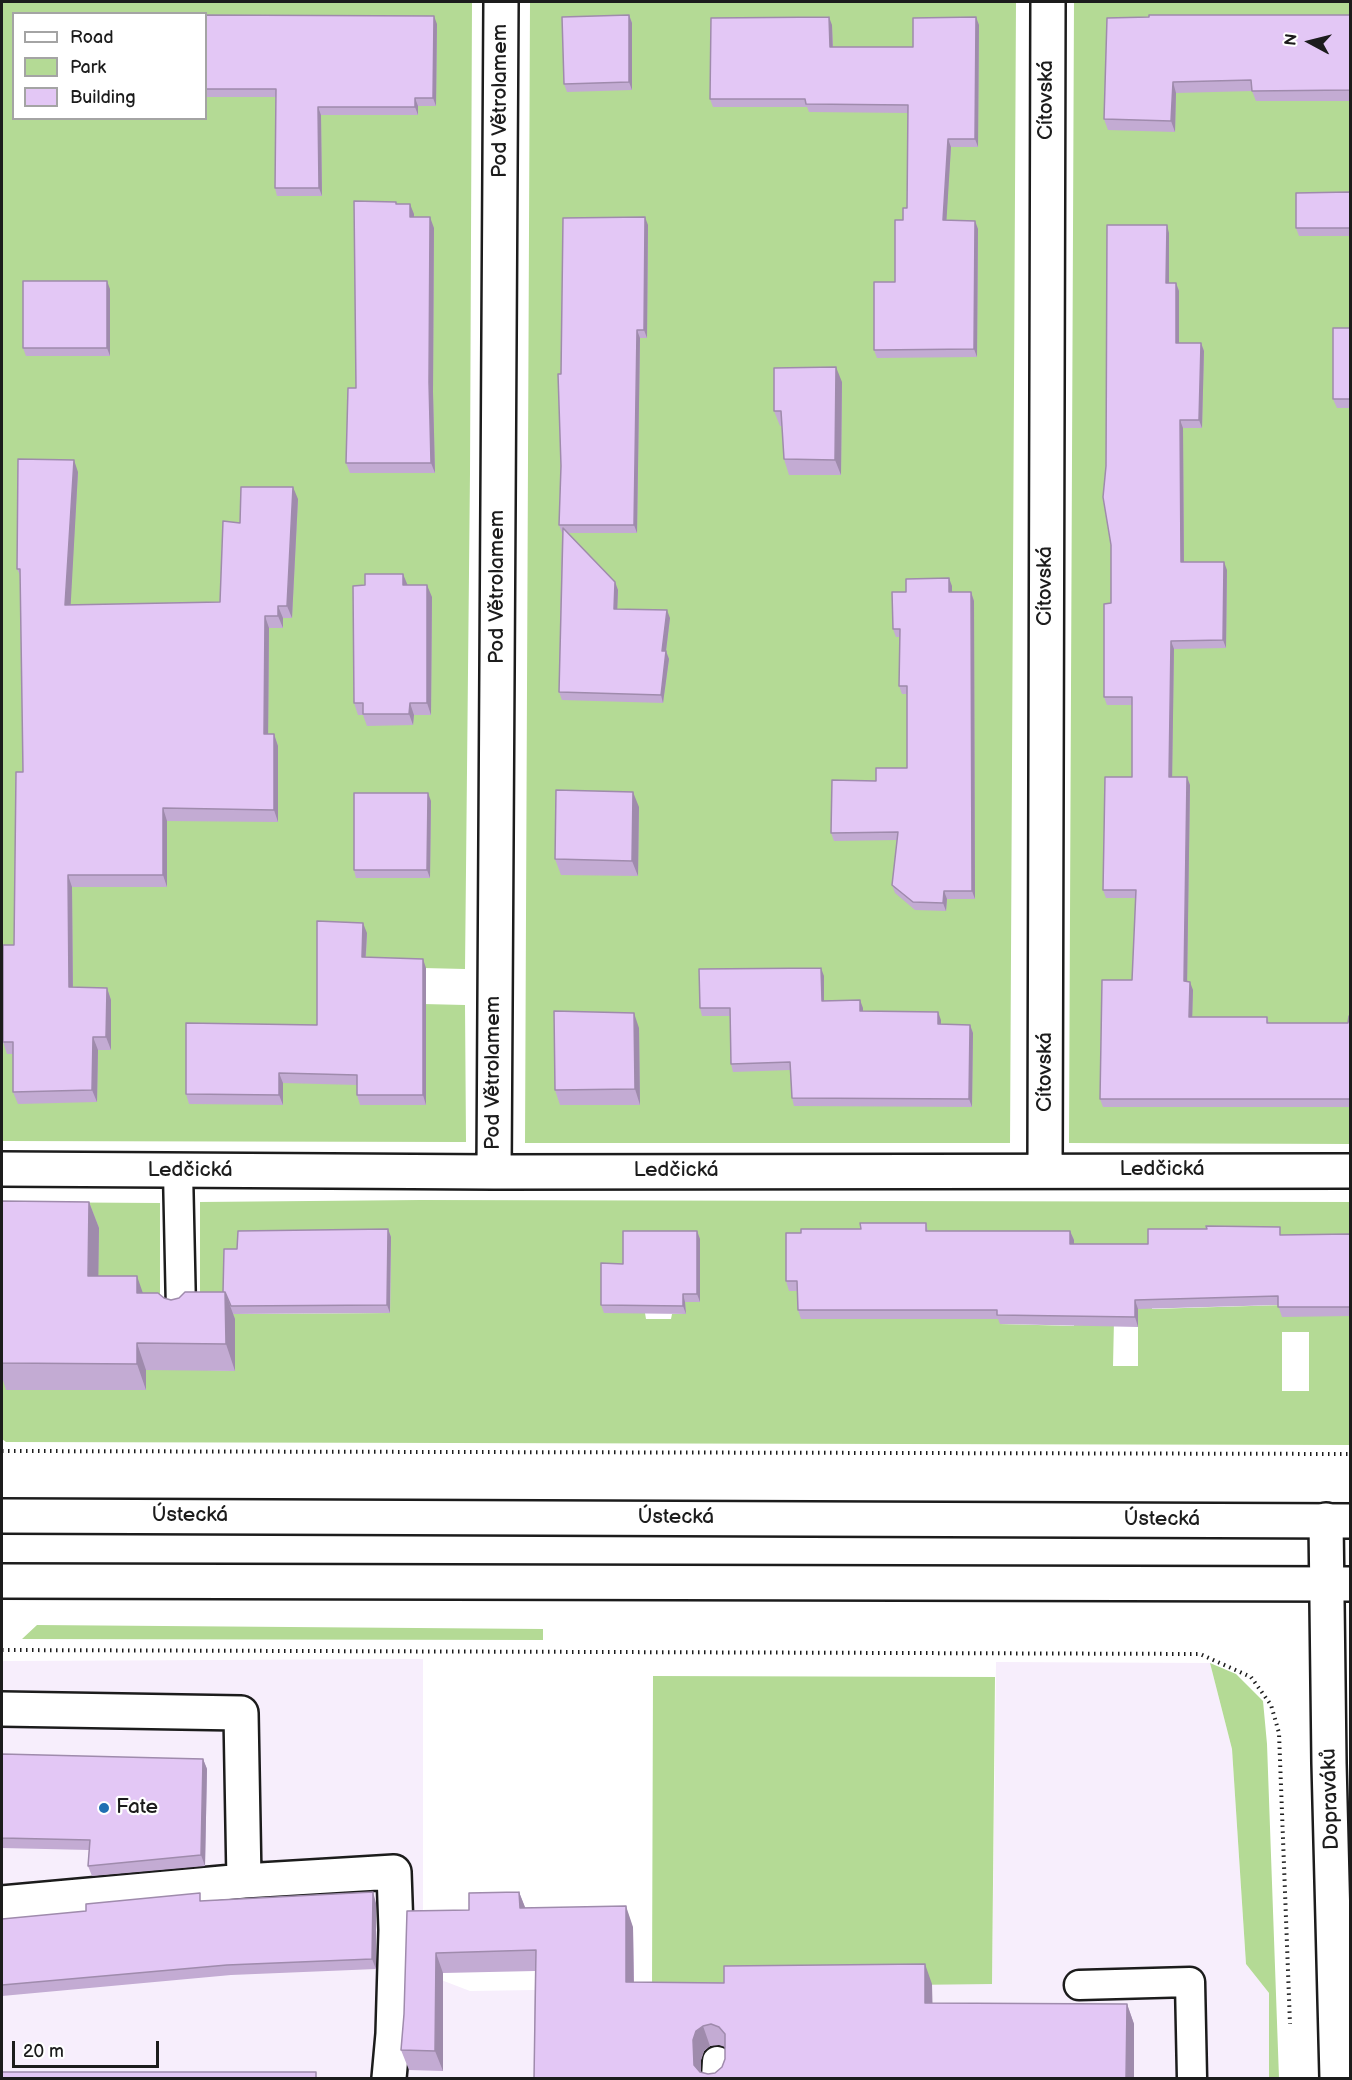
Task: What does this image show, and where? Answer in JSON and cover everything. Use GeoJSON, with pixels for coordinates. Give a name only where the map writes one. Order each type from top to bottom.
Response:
{"type":"FeatureCollection","features":[{"type":"Feature","properties":{"kind":"street","name":"Pod Větrolamem"},"geometry":{"type":"LineString","coordinates":[[494,1172],[501,2]]}},
{"type":"Feature","properties":{"kind":"street","name":"Cítovská"},"geometry":{"type":"LineString","coordinates":[[1045,1170],[1047,2]]}},
{"type":"Feature","properties":{"kind":"street","name":"Ledčická"},"geometry":{"type":"LineString","coordinates":[[2,1169],[494,1172],[1350,1171]]}},
{"type":"Feature","properties":{"kind":"street","name":"Ústecká"},"geometry":{"type":"LineString","coordinates":[[2,1516],[1338,1520]]}},
{"type":"Feature","properties":{"kind":"street","name":"Dopraváků"},"geometry":{"type":"LineString","coordinates":[[1337,2079],[1343,1991],[1329,1763],[1339,1584],[1338,1520]]}},
{"type":"Feature","properties":{"kind":"street"},"geometry":{"type":"LineString","coordinates":[[2,1581],[1339,1584]]}},
{"type":"Feature","properties":{"kind":"street"},"geometry":{"type":"LineString","coordinates":[[2,1709],[241,1713],[244,1881]]}},
{"type":"Feature","properties":{"kind":"street"},"geometry":{"type":"LineString","coordinates":[[2,1903],[244,1881],[394,1872],[396,1930],[393,2034],[389,2079]]}},
{"type":"Feature","properties":{"kind":"lane"},"geometry":{"type":"LineString","coordinates":[[177,1171],[181,1310]]}},
{"type":"Feature","properties":{"kind":"lane"},"geometry":{"type":"LineString","coordinates":[[1079,1985],[1190,1982],[1192,2079]]}},
{"type":"Feature","properties":{"kind":"path"},"geometry":{"type":"LineString","coordinates":[[2,1451],[1350,1454]]}},
{"type":"Feature","properties":{"kind":"path"},"geometry":{"type":"LineString","coordinates":[[2,1650],[1200,1654],[1251,1677],[1271,1705],[1279,1733],[1290,2032]]}},
{"type":"Feature","properties":{"kind":"shaded area"},"geometry":{"type":"Polygon","coordinates":[[[423,1659],[423,1973],[470,1991],[992,1983],[996,1662],[1210,1663],[1232,1749],[1246,1964],[1269,1993],[1269,2078],[2,2078],[2,1661],[423,1659]]]}},
{"type":"Feature","properties":{"kind":"green space"},"geometry":{"type":"Polygon","coordinates":[[[2,2],[472,2],[465,969],[423,968],[423,1004],[465,1005],[466,1142],[2,1141],[2,2]]]}},
{"type":"Feature","properties":{"kind":"green space"},"geometry":{"type":"Polygon","coordinates":[[[530,2],[1016,2],[1010,1143],[525,1143],[530,2]]]}},
{"type":"Feature","properties":{"kind":"green space"},"geometry":{"type":"Polygon","coordinates":[[[1074,2],[1350,2],[1350,1144],[1069,1143],[1074,2]]]}},
{"type":"Feature","properties":{"kind":"green space"},"geometry":{"type":"Polygon","coordinates":[[[420,1200],[1350,1202],[1350,1243],[1346,1243],[1346,1269],[1334,1269],[1334,1296],[1346,1297],[1346,1311],[1350,1311],[1350,1445],[6,1442],[2,1439],[2,1349],[6,1349],[7,1390],[146,1390],[146,1303],[98,1302],[98,1228],[8,1228],[7,1306],[2,1306],[2,1202],[160,1203],[160,1310],[200,1310],[200,1202],[420,1200]],[[864,1232],[863,1238],[805,1238],[805,1242],[789,1243],[789,1290],[801,1290],[801,1319],[929,1319],[929,1292],[945,1291],[945,1244],[929,1244],[928,1232],[864,1232]],[[1210,1235],[1210,1239],[1152,1239],[1151,1254],[1137,1254],[1137,1280],[1151,1281],[1152,1309],[1284,1305],[1284,1236],[1210,1235]],[[391,1237],[241,1239],[240,1257],[227,1257],[227,1282],[240,1283],[240,1314],[390,1313],[391,1237]],[[627,1239],[626,1272],[604,1271],[604,1313],[645,1313],[646,1319],[671,1319],[672,1314],[685,1314],[685,1302],[700,1302],[700,1239],[627,1239]],[[1001,1240],[1000,1262],[994,1262],[994,1303],[1000,1303],[1000,1324],[1074,1326],[1074,1240],[1001,1240]],[[207,1319],[207,1370],[235,1371],[235,1319],[207,1319]],[[1114,1320],[1113,1366],[1138,1366],[1138,1320],[1114,1320]],[[1282,1332],[1282,1391],[1309,1391],[1309,1332],[1282,1332]]]}},
{"type":"Feature","properties":{"kind":"green space"},"geometry":{"type":"Polygon","coordinates":[[[37,1625],[543,1629],[543,1640],[22,1639],[37,1625]]]}},
{"type":"Feature","properties":{"kind":"green space"},"geometry":{"type":"Polygon","coordinates":[[[1210,1663],[1236,1674],[1263,1701],[1267,1744],[1279,2078],[1269,2078],[1269,1993],[1246,1964],[1232,1749],[1210,1663]]]}},
{"type":"Feature","properties":{"kind":"green space"},"geometry":{"type":"Polygon","coordinates":[[[653,1676],[995,1677],[992,1984],[652,1988],[653,1676]]]}},
{"type":"Feature","properties":{"kind":"building"},"geometry":{"type":"Polygon","coordinates":[[[207,15],[434,16],[433,98],[415,98],[415,107],[318,107],[319,188],[275,188],[276,89],[207,89],[207,15]]]}},
{"type":"Feature","properties":{"kind":"building"},"geometry":{"type":"Polygon","coordinates":[[[629,15],[629,82],[564,84],[562,17],[629,15]]]}},
{"type":"Feature","properties":{"kind":"building"},"geometry":{"type":"Polygon","coordinates":[[[1149,15],[1350,15],[1350,90],[1252,91],[1251,80],[1173,82],[1171,121],[1104,119],[1107,18],[1149,17],[1149,15]]]}},
{"type":"Feature","properties":{"kind":"building"},"geometry":{"type":"Polygon","coordinates":[[[829,17],[830,47],[913,47],[913,18],[976,17],[975,139],[948,139],[943,220],[975,221],[974,349],[874,350],[874,282],[895,282],[895,220],[903,220],[903,208],[907,208],[908,105],[806,104],[805,99],[710,99],[711,18],[829,17]]]}},
{"type":"Feature","properties":{"kind":"building"},"geometry":{"type":"Polygon","coordinates":[[[1350,192],[1350,228],[1296,228],[1296,193],[1350,192]]]}},
{"type":"Feature","properties":{"kind":"building"},"geometry":{"type":"Polygon","coordinates":[[[354,201],[410,204],[410,217],[430,217],[431,463],[346,463],[348,388],[356,388],[354,201]]]}},
{"type":"Feature","properties":{"kind":"building"},"geometry":{"type":"Polygon","coordinates":[[[645,217],[644,330],[637,330],[634,525],[559,525],[561,466],[558,374],[561,374],[563,218],[645,217]]]}},
{"type":"Feature","properties":{"kind":"building"},"geometry":{"type":"Polygon","coordinates":[[[1107,225],[1167,225],[1166,283],[1176,283],[1176,343],[1201,343],[1199,420],[1180,420],[1181,562],[1224,562],[1223,640],[1171,641],[1169,777],[1187,777],[1184,981],[1190,982],[1189,1017],[1267,1017],[1267,1023],[1348,1023],[1350,1016],[1350,1099],[1100,1099],[1102,980],[1132,980],[1136,890],[1103,890],[1105,777],[1132,777],[1132,697],[1104,697],[1104,604],[1111,603],[1111,545],[1103,497],[1106,466],[1107,225]]]}},
{"type":"Feature","properties":{"kind":"building"},"geometry":{"type":"Polygon","coordinates":[[[23,281],[107,281],[107,348],[23,348],[23,281]]]}},
{"type":"Feature","properties":{"kind":"building"},"geometry":{"type":"Polygon","coordinates":[[[1333,328],[1350,328],[1350,399],[1333,399],[1333,328]]]}},
{"type":"Feature","properties":{"kind":"building"},"geometry":{"type":"Polygon","coordinates":[[[836,367],[835,460],[784,459],[781,411],[774,411],[774,368],[836,367]]]}},
{"type":"Feature","properties":{"kind":"building"},"geometry":{"type":"Polygon","coordinates":[[[18,459],[74,460],[65,605],[220,602],[223,521],[240,523],[241,487],[293,487],[287,606],[278,606],[278,616],[265,616],[264,734],[274,734],[274,810],[163,808],[163,875],[68,875],[69,987],[107,988],[106,1037],[93,1037],[92,1090],[13,1092],[13,1042],[3,1042],[3,945],[14,945],[16,772],[23,772],[20,569],[17,569],[18,459]]]}},
{"type":"Feature","properties":{"kind":"building"},"geometry":{"type":"Polygon","coordinates":[[[563,528],[615,582],[614,609],[667,610],[662,651],[666,651],[661,695],[559,692],[563,528]]]}},
{"type":"Feature","properties":{"kind":"building"},"geometry":{"type":"Polygon","coordinates":[[[365,574],[403,574],[403,585],[427,585],[427,703],[410,703],[409,714],[363,714],[363,703],[354,703],[353,586],[365,585],[365,574]]]}},
{"type":"Feature","properties":{"kind":"building"},"geometry":{"type":"Polygon","coordinates":[[[949,578],[949,592],[971,592],[972,891],[944,891],[943,903],[913,902],[892,885],[898,832],[831,833],[832,780],[876,781],[876,768],[907,768],[907,686],[899,686],[900,629],[893,629],[892,592],[906,592],[906,579],[949,578]]]}},
{"type":"Feature","properties":{"kind":"building"},"geometry":{"type":"Polygon","coordinates":[[[556,790],[633,792],[632,861],[555,859],[556,790]]]}},
{"type":"Feature","properties":{"kind":"building"},"geometry":{"type":"Polygon","coordinates":[[[354,793],[428,793],[427,870],[354,870],[354,793]]]}},
{"type":"Feature","properties":{"kind":"building"},"geometry":{"type":"Polygon","coordinates":[[[317,921],[363,923],[362,957],[423,959],[423,1095],[357,1095],[357,1075],[279,1073],[279,1095],[186,1094],[186,1023],[317,1025],[317,921]]]}},
{"type":"Feature","properties":{"kind":"building"},"geometry":{"type":"Polygon","coordinates":[[[821,968],[822,1001],[860,1000],[860,1011],[938,1012],[938,1024],[970,1025],[969,1099],[792,1098],[790,1062],[731,1064],[730,1008],[700,1008],[699,969],[821,968]]]}},
{"type":"Feature","properties":{"kind":"building"},"geometry":{"type":"Polygon","coordinates":[[[554,1011],[634,1013],[635,1089],[555,1090],[554,1011]]]}},
{"type":"Feature","properties":{"kind":"building"},"geometry":{"type":"Polygon","coordinates":[[[2,1201],[89,1202],[88,1276],[137,1276],[137,1293],[158,1293],[171,1300],[179,1298],[185,1292],[225,1292],[226,1344],[137,1343],[137,1364],[2,1363],[2,1201]]]}},
{"type":"Feature","properties":{"kind":"building"},"geometry":{"type":"Polygon","coordinates":[[[860,1223],[926,1223],[926,1231],[1070,1231],[1070,1244],[1148,1244],[1148,1229],[1207,1229],[1206,1226],[1280,1227],[1280,1235],[1350,1234],[1350,1307],[1278,1307],[1278,1296],[1135,1300],[1135,1317],[997,1315],[997,1310],[798,1310],[797,1281],[786,1281],[786,1233],[801,1233],[801,1229],[861,1229],[860,1223]]]}},
{"type":"Feature","properties":{"kind":"building"},"geometry":{"type":"Polygon","coordinates":[[[388,1229],[387,1305],[231,1306],[223,1292],[224,1249],[237,1249],[238,1231],[388,1229]]]}},
{"type":"Feature","properties":{"kind":"building"},"geometry":{"type":"Polygon","coordinates":[[[623,1231],[697,1231],[697,1294],[683,1294],[683,1306],[601,1305],[601,1263],[623,1264],[623,1231]]]}},
{"type":"Feature","properties":{"kind":"building","name":"Fate"},"geometry":{"type":"Polygon","coordinates":[[[2,1754],[203,1759],[201,1855],[88,1866],[90,1840],[2,1838],[2,1754]]]}},
{"type":"Feature","properties":{"kind":"building"},"geometry":{"type":"Polygon","coordinates":[[[373,1892],[372,1959],[227,1965],[2,1985],[2,1919],[86,1911],[86,1904],[200,1893],[200,1901],[373,1892]]]}},
{"type":"Feature","properties":{"kind":"building"},"geometry":{"type":"Polygon","coordinates":[[[519,1892],[520,1908],[626,1906],[626,1982],[724,1983],[724,1966],[925,1964],[925,2003],[1127,2004],[1126,2079],[534,2079],[536,1950],[436,1953],[435,2051],[401,2050],[407,1911],[469,1910],[469,1893],[519,1892]],[[711,2024],[696,2031],[693,2040],[694,2065],[700,2072],[715,2073],[722,2067],[725,2059],[725,2034],[719,2027],[711,2024]]]}},
{"type":"Feature","properties":{"kind":"building"},"geometry":{"type":"Polygon","coordinates":[[[2,2072],[316,2072],[316,2079],[2,2079],[2,2072]]]}},
{"type":"Feature","properties":{"kind":"place","name":"Fate"},"geometry":{"type":"Point","coordinates":[104,1808]}}]}
